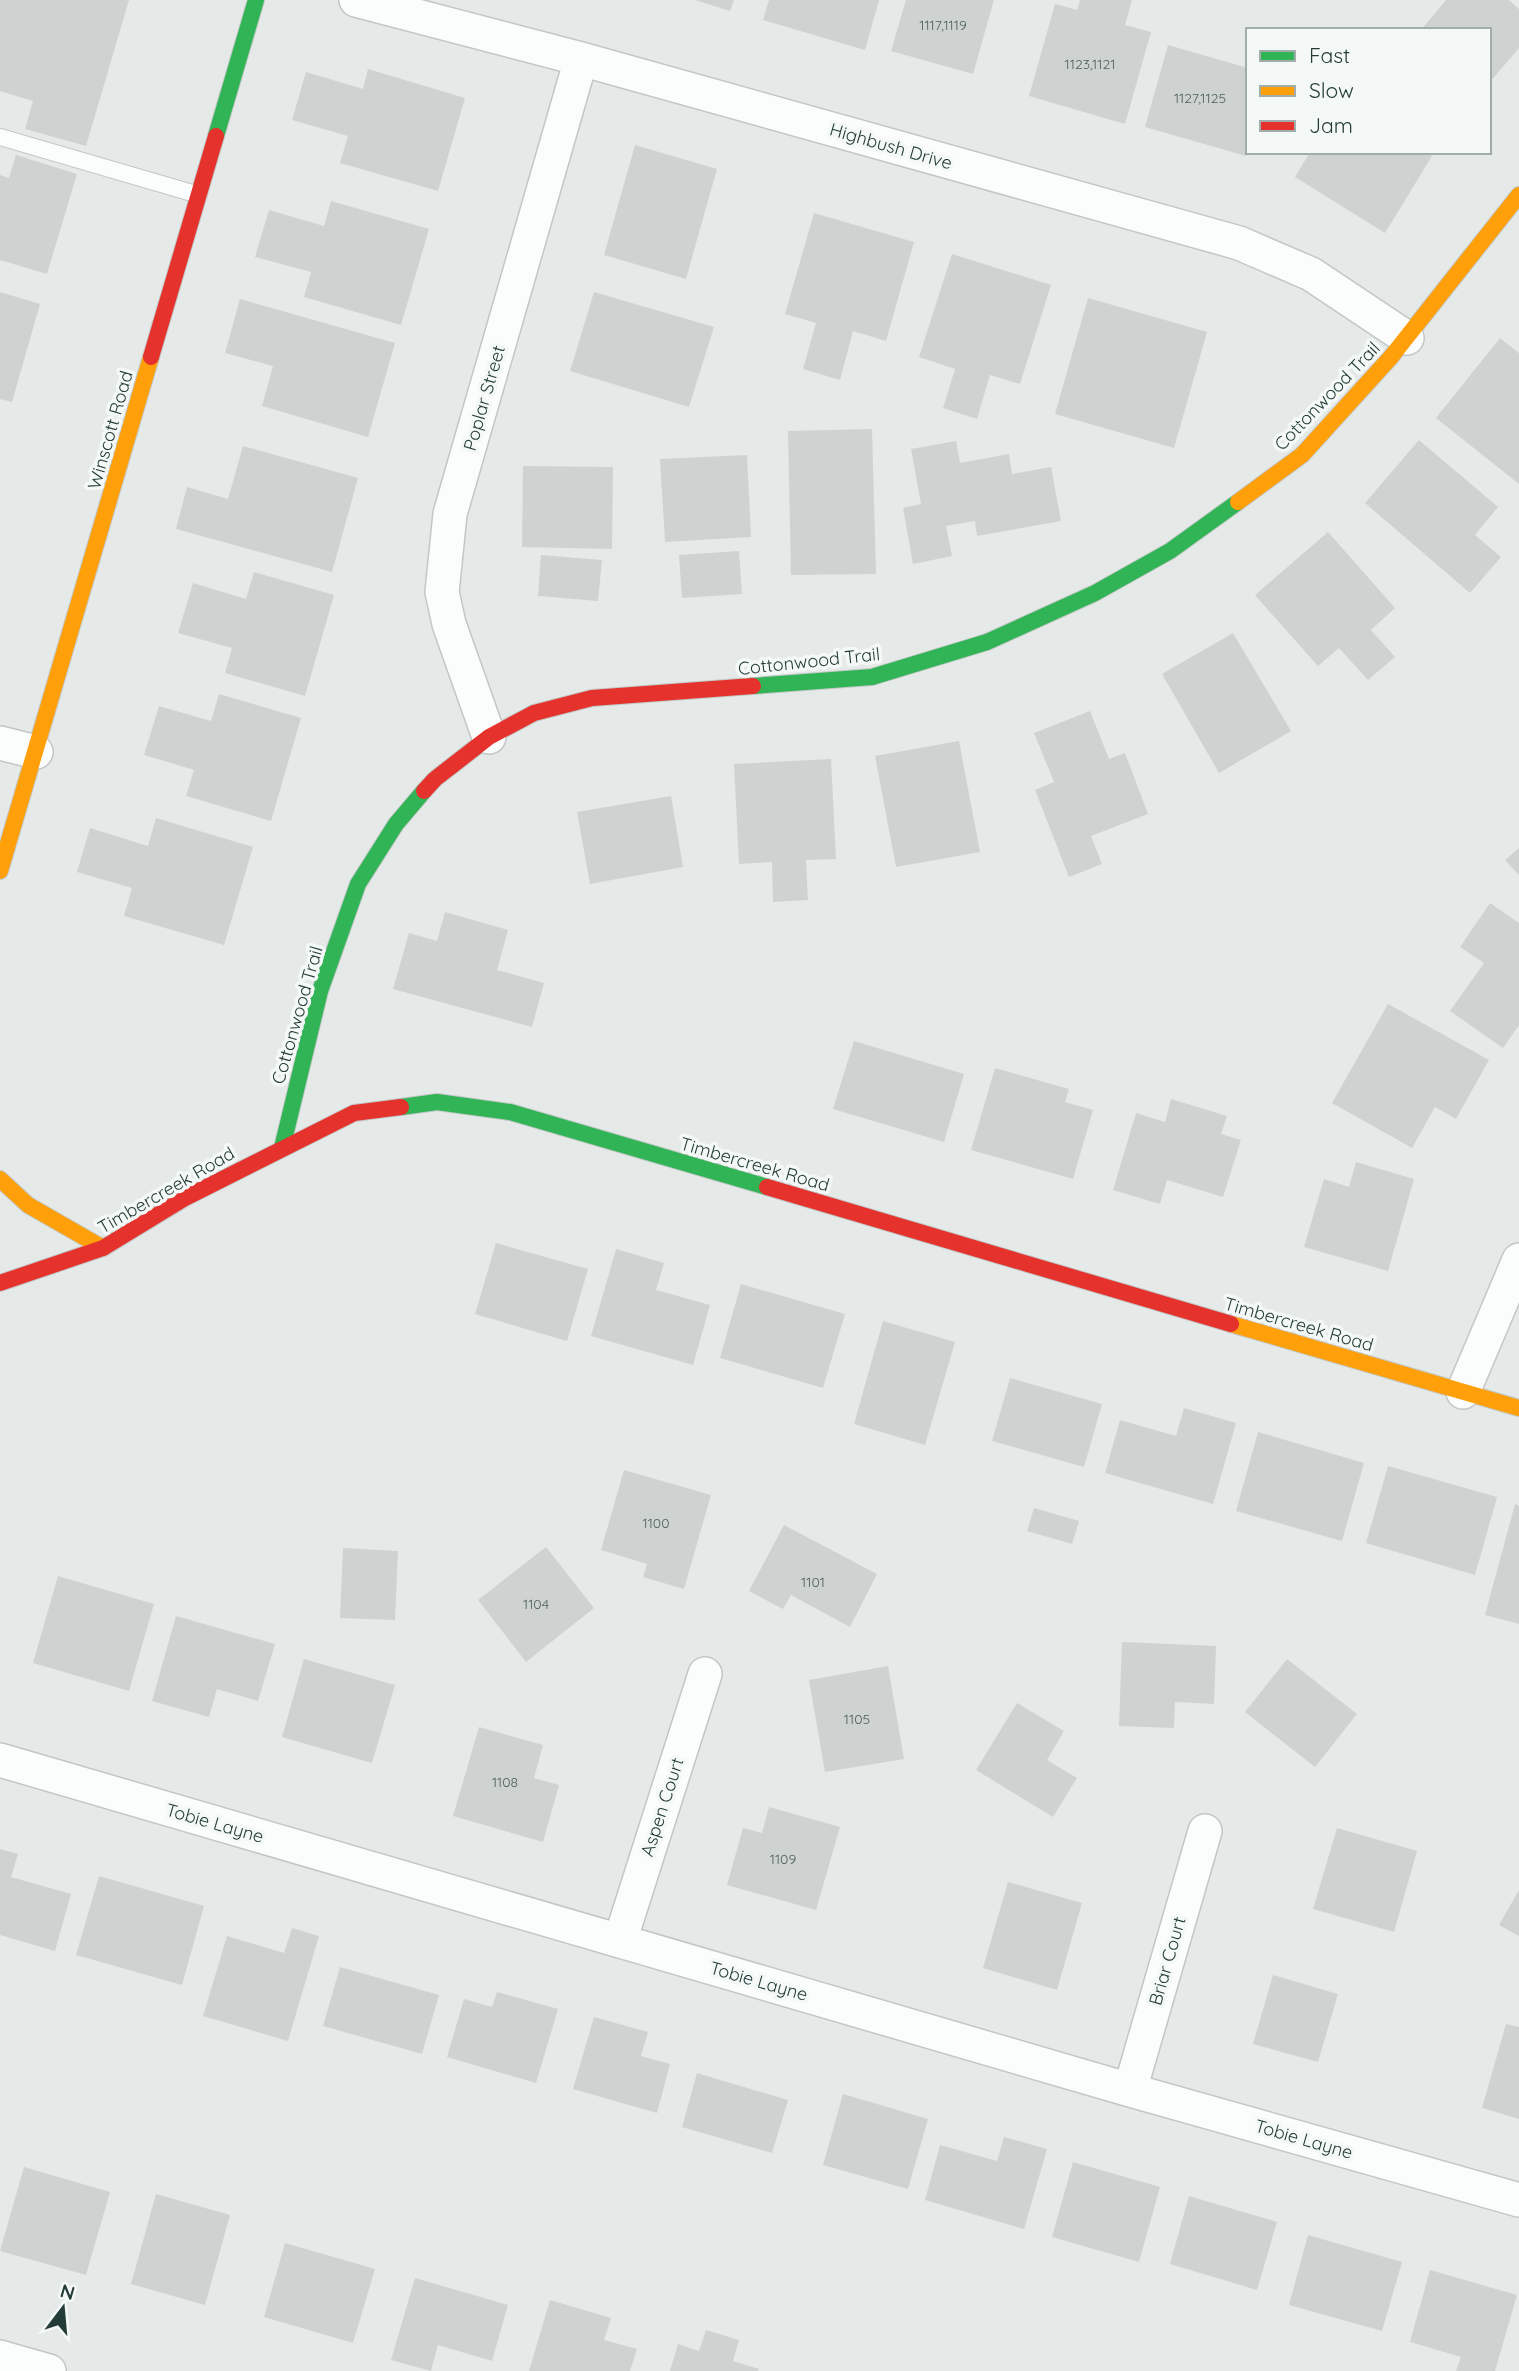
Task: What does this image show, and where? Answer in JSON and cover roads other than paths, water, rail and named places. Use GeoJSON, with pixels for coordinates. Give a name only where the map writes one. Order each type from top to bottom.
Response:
{"type":"FeatureCollection","features":[{"type":"Feature","properties":{"kind":"street","name":"Winscott Road"},"geometry":{"type":"LineString","coordinates":[[0,871],[256,0]]}},
{"type":"Feature","properties":{"kind":"street","name":"Highbush Drive"},"geometry":{"type":"LineString","coordinates":[[356,0],[581,59],[1239,243],[1311,274],[1407,338]]}},
{"type":"Feature","properties":{"kind":"street","name":"Poplar Street"},"geometry":{"type":"LineString","coordinates":[[489,737],[449,624],[442,592],[450,514],[581,59]]}},
{"type":"Feature","properties":{"kind":"street","name":"Cottonwood Trail"},"geometry":{"type":"LineString","coordinates":[[282,1148],[320,991],[358,884],[396,824],[435,779],[489,737],[534,713],[592,698],[872,677],[987,642],[1095,593],[1170,551],[1302,455],[1407,338],[1519,195]]}},
{"type":"Feature","properties":{"kind":"street"},"geometry":{"type":"LineString","coordinates":[[0,743],[36,752]]}},
{"type":"Feature","properties":{"kind":"street","name":"Timbercreek Road"},"geometry":{"type":"LineString","coordinates":[[0,1283],[103,1248],[185,1198],[355,1113],[437,1102],[510,1112],[1519,1408]]}},
{"type":"Feature","properties":{"kind":"street"},"geometry":{"type":"LineString","coordinates":[[0,1179],[29,1205],[103,1248]]}},
{"type":"Feature","properties":{"kind":"street"},"geometry":{"type":"LineString","coordinates":[[1463,1392],[1519,1260]]}},
{"type":"Feature","properties":{"kind":"street","name":"Aspen Court"},"geometry":{"type":"LineString","coordinates":[[620,1941],[705,1674]]}},
{"type":"Feature","properties":{"kind":"street","name":"Tobie Layne"},"geometry":{"type":"LineString","coordinates":[[0,1760],[1130,2090],[1519,2200]]}},
{"type":"Feature","properties":{"kind":"street","name":"Briar Court"},"geometry":{"type":"LineString","coordinates":[[1130,2090],[1205,1831]]}},
{"type":"Feature","properties":{"kind":"street"},"geometry":{"type":"LineString","coordinates":[[0,2357],[49,2371]]}},
{"type":"Feature","properties":{"kind":"lane"},"geometry":{"type":"LineString","coordinates":[[0,137],[199,195]]}}]}
